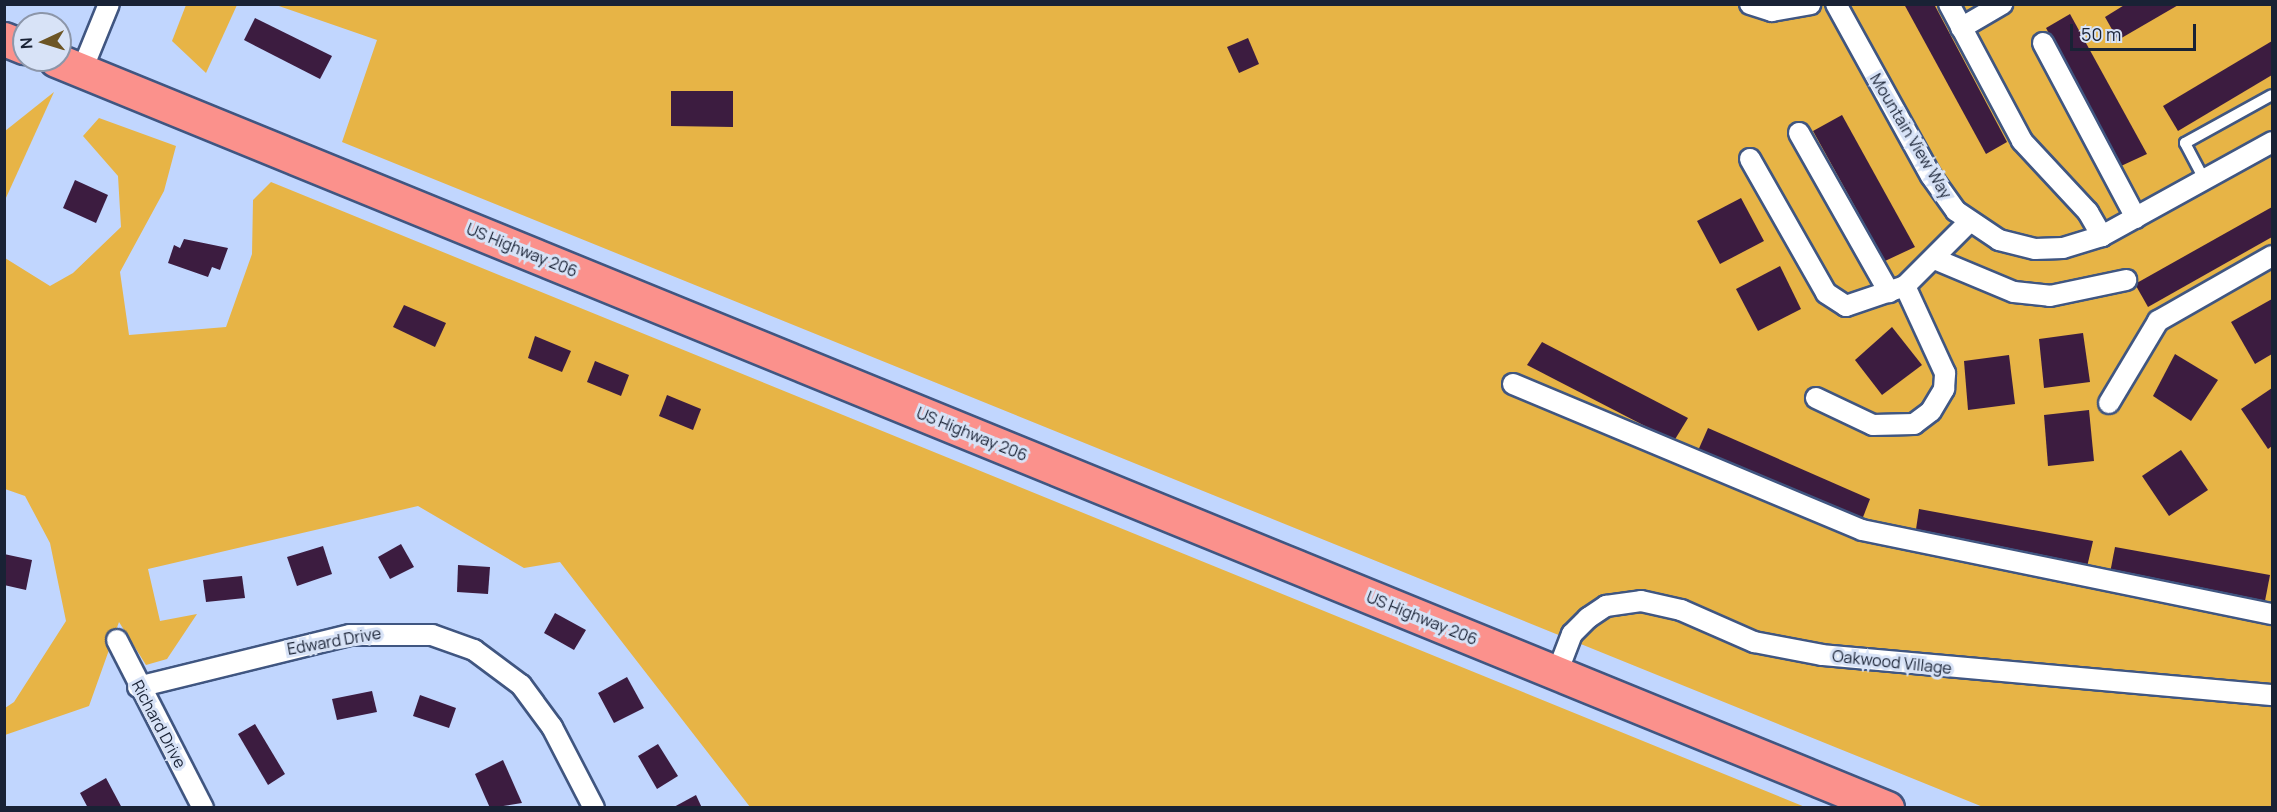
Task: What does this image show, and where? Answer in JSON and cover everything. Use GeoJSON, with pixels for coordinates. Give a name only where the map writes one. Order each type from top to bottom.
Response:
{"type":"FeatureCollection","features":[{"type":"Feature","properties":{"kind":"highway","name":"US Highway 206"},"geometry":{"type":"LineString","coordinates":[[72,66],[1887,807]]}},
{"type":"Feature","properties":{"kind":"street"},"geometry":{"type":"LineString","coordinates":[[72,60],[109,4]]}},
{"type":"Feature","properties":{"kind":"street"},"geometry":{"type":"LineString","coordinates":[[1750,4],[1772,11],[1810,4]]}},
{"type":"Feature","properties":{"kind":"street","name":"Mountain View Way"},"geometry":{"type":"LineString","coordinates":[[1836,4],[1931,176],[1971,222],[1999,240],[2035,249],[2064,248],[2102,236],[2272,142]]}},
{"type":"Feature","properties":{"kind":"street"},"geometry":{"type":"LineString","coordinates":[[1949,4],[2022,141],[2088,212],[2102,236]]}},
{"type":"Feature","properties":{"kind":"street"},"geometry":{"type":"LineString","coordinates":[[1961,28],[2002,4]]}},
{"type":"Feature","properties":{"kind":"street"},"geometry":{"type":"LineString","coordinates":[[2043,44],[2136,218]]}},
{"type":"Feature","properties":{"kind":"street"},"geometry":{"type":"LineString","coordinates":[[1799,133],[1897,289],[1945,372],[1944,388],[1931,411],[1914,424],[1873,425],[1816,398]]}},
{"type":"Feature","properties":{"kind":"street"},"geometry":{"type":"LineString","coordinates":[[1750,159],[1826,293],[1846,306],[1897,289],[1937,260],[1971,222]]}},
{"type":"Feature","properties":{"kind":"street"},"geometry":{"type":"LineString","coordinates":[[2109,403],[2158,321],[2272,256]]}},
{"type":"Feature","properties":{"kind":"street"},"geometry":{"type":"LineString","coordinates":[[1937,260],[2014,292],[2038,295],[2078,293],[2126,280]]}},
{"type":"Feature","properties":{"kind":"street"},"geometry":{"type":"LineString","coordinates":[[1513,384],[1862,530],[2272,614]]}},
{"type":"Feature","properties":{"kind":"street","name":"Oakwood Village"},"geometry":{"type":"LineString","coordinates":[[1557,673],[1572,634],[1588,618],[1606,606],[1641,601],[1681,610],[1754,642],[1822,656],[2272,695]]}},
{"type":"Feature","properties":{"kind":"street","name":"Edward Drive"},"geometry":{"type":"LineString","coordinates":[[138,687],[350,635],[432,635],[474,650],[521,685],[552,727],[594,807]]}},
{"type":"Feature","properties":{"kind":"street","name":"Richard Drive"},"geometry":{"type":"LineString","coordinates":[[117,640],[138,687],[203,807]]}},
{"type":"Feature","properties":{"kind":"lane"},"geometry":{"type":"LineString","coordinates":[[2205,181],[2185,143],[2272,95]]}},
{"type":"Feature","properties":{"kind":"shaded area"},"geometry":{"type":"Polygon","coordinates":[[[186,5],[237,5],[206,73],[172,41],[186,5]]]}},
{"type":"Feature","properties":{"kind":"shaded area"},"geometry":{"type":"Polygon","coordinates":[[[276,5],[2272,5],[2272,807],[1983,807],[342,142],[377,40],[276,5]]]}},
{"type":"Feature","properties":{"kind":"shaded area"},"geometry":{"type":"Polygon","coordinates":[[[54,92],[5,200],[5,131],[54,92]]]}},
{"type":"Feature","properties":{"kind":"shaded area"},"geometry":{"type":"Polygon","coordinates":[[[99,118],[176,146],[164,191],[120,272],[129,335],[226,327],[252,254],[253,200],[271,182],[1805,807],[750,807],[560,562],[524,568],[418,506],[148,569],[160,621],[197,614],[167,659],[146,665],[119,622],[89,706],[5,735],[5,708],[14,702],[66,621],[50,543],[25,496],[5,489],[5,258],[50,286],[73,273],[121,227],[118,176],[83,136],[99,118]]]}},
{"type":"Feature","properties":{"kind":"building"},"geometry":{"type":"Polygon","coordinates":[[[1904,4],[1934,4],[2007,142],[1986,154],[1904,4]]]}},
{"type":"Feature","properties":{"kind":"building"},"geometry":{"type":"Polygon","coordinates":[[[2126,4],[2180,4],[2118,40],[2105,17],[2126,4]]]}},
{"type":"Feature","properties":{"kind":"building"},"geometry":{"type":"Polygon","coordinates":[[[2070,14],[2147,154],[2121,166],[2046,28],[2070,14]]]}},
{"type":"Feature","properties":{"kind":"building"},"geometry":{"type":"Polygon","coordinates":[[[255,18],[332,56],[320,79],[244,40],[255,18]]]}},
{"type":"Feature","properties":{"kind":"building"},"geometry":{"type":"Polygon","coordinates":[[[1248,38],[1259,64],[1239,73],[1227,47],[1248,38]]]}},
{"type":"Feature","properties":{"kind":"building"},"geometry":{"type":"Polygon","coordinates":[[[2272,41],[2272,75],[2178,131],[2163,106],[2272,41]]]}},
{"type":"Feature","properties":{"kind":"building"},"geometry":{"type":"Polygon","coordinates":[[[671,91],[733,91],[733,127],[671,126],[671,91]]]}},
{"type":"Feature","properties":{"kind":"building"},"geometry":{"type":"Polygon","coordinates":[[[1842,115],[1915,247],[1885,261],[1813,131],[1842,115]]]}},
{"type":"Feature","properties":{"kind":"building"},"geometry":{"type":"Polygon","coordinates":[[[75,180],[108,195],[96,223],[63,208],[75,180]]]}},
{"type":"Feature","properties":{"kind":"building"},"geometry":{"type":"Polygon","coordinates":[[[1741,198],[1764,241],[1720,264],[1697,221],[1741,198]]]}},
{"type":"Feature","properties":{"kind":"building"},"geometry":{"type":"Polygon","coordinates":[[[2272,207],[2272,237],[2148,307],[2135,284],[2272,207]]]}},
{"type":"Feature","properties":{"kind":"building"},"geometry":{"type":"Polygon","coordinates":[[[184,239],[228,248],[220,270],[212,267],[208,277],[168,263],[174,245],[180,248],[184,239]]]}},
{"type":"Feature","properties":{"kind":"building"},"geometry":{"type":"Polygon","coordinates":[[[1780,266],[1801,309],[1758,331],[1736,289],[1780,266]]]}},
{"type":"Feature","properties":{"kind":"building"},"geometry":{"type":"Polygon","coordinates":[[[2272,299],[2272,354],[2255,364],[2231,322],[2272,299]]]}},
{"type":"Feature","properties":{"kind":"building"},"geometry":{"type":"Polygon","coordinates":[[[404,305],[446,323],[435,347],[393,327],[404,305]]]}},
{"type":"Feature","properties":{"kind":"building"},"geometry":{"type":"Polygon","coordinates":[[[1892,327],[1922,365],[1882,395],[1855,360],[1892,327]]]}},
{"type":"Feature","properties":{"kind":"building"},"geometry":{"type":"Polygon","coordinates":[[[2083,333],[2090,382],[2044,388],[2039,339],[2083,333]]]}},
{"type":"Feature","properties":{"kind":"building"},"geometry":{"type":"Polygon","coordinates":[[[535,336],[571,351],[562,372],[528,358],[535,336]]]}},
{"type":"Feature","properties":{"kind":"building"},"geometry":{"type":"Polygon","coordinates":[[[1542,342],[1688,418],[1674,441],[1527,365],[1542,342]]]}},
{"type":"Feature","properties":{"kind":"building"},"geometry":{"type":"Polygon","coordinates":[[[2175,354],[2218,380],[2191,421],[2153,396],[2175,354]]]}},
{"type":"Feature","properties":{"kind":"building"},"geometry":{"type":"Polygon","coordinates":[[[2009,355],[2015,404],[1968,410],[1964,361],[2009,355]]]}},
{"type":"Feature","properties":{"kind":"building"},"geometry":{"type":"Polygon","coordinates":[[[595,361],[629,375],[621,396],[587,382],[595,361]]]}},
{"type":"Feature","properties":{"kind":"building"},"geometry":{"type":"Polygon","coordinates":[[[2272,388],[2272,446],[2268,449],[2241,409],[2272,388]]]}},
{"type":"Feature","properties":{"kind":"building"},"geometry":{"type":"Polygon","coordinates":[[[667,395],[701,409],[693,430],[659,416],[667,395]]]}},
{"type":"Feature","properties":{"kind":"building"},"geometry":{"type":"Polygon","coordinates":[[[2089,410],[2094,461],[2048,466],[2044,415],[2089,410]]]}},
{"type":"Feature","properties":{"kind":"building"},"geometry":{"type":"Polygon","coordinates":[[[1708,428],[1870,499],[1860,525],[1697,453],[1708,428]]]}},
{"type":"Feature","properties":{"kind":"building"},"geometry":{"type":"Polygon","coordinates":[[[2181,450],[2208,490],[2169,516],[2142,476],[2181,450]]]}},
{"type":"Feature","properties":{"kind":"building"},"geometry":{"type":"Polygon","coordinates":[[[1919,509],[2093,541],[2087,567],[1915,536],[1919,509]]]}},
{"type":"Feature","properties":{"kind":"building"},"geometry":{"type":"Polygon","coordinates":[[[401,544],[414,567],[390,579],[378,557],[401,544]]]}},
{"type":"Feature","properties":{"kind":"building"},"geometry":{"type":"Polygon","coordinates":[[[323,546],[332,574],[297,586],[287,557],[323,546]]]}},
{"type":"Feature","properties":{"kind":"building"},"geometry":{"type":"Polygon","coordinates":[[[2115,547],[2270,575],[2265,601],[2110,573],[2115,547]]]}},
{"type":"Feature","properties":{"kind":"building"},"geometry":{"type":"Polygon","coordinates":[[[4,554],[32,560],[26,590],[4,585],[4,554]]]}},
{"type":"Feature","properties":{"kind":"building"},"geometry":{"type":"Polygon","coordinates":[[[458,565],[490,567],[488,594],[457,592],[458,565]]]}},
{"type":"Feature","properties":{"kind":"building"},"geometry":{"type":"Polygon","coordinates":[[[242,576],[245,598],[206,602],[203,580],[242,576]]]}},
{"type":"Feature","properties":{"kind":"building"},"geometry":{"type":"Polygon","coordinates":[[[555,613],[586,630],[574,650],[544,633],[555,613]]]}},
{"type":"Feature","properties":{"kind":"building"},"geometry":{"type":"Polygon","coordinates":[[[627,677],[644,708],[614,723],[598,693],[627,677]]]}},
{"type":"Feature","properties":{"kind":"building"},"geometry":{"type":"Polygon","coordinates":[[[372,691],[377,712],[337,720],[332,699],[372,691]]]}},
{"type":"Feature","properties":{"kind":"building"},"geometry":{"type":"Polygon","coordinates":[[[420,695],[456,708],[449,728],[413,716],[420,695]]]}},
{"type":"Feature","properties":{"kind":"building"},"geometry":{"type":"Polygon","coordinates":[[[255,724],[285,774],[268,785],[238,734],[255,724]]]}},
{"type":"Feature","properties":{"kind":"building"},"geometry":{"type":"Polygon","coordinates":[[[658,744],[678,776],[657,789],[638,756],[658,744]]]}},
{"type":"Feature","properties":{"kind":"building"},"geometry":{"type":"Polygon","coordinates":[[[503,760],[522,803],[490,808],[475,774],[503,760]]]}},
{"type":"Feature","properties":{"kind":"building"},"geometry":{"type":"Polygon","coordinates":[[[106,778],[122,808],[88,808],[80,793],[106,778]]]}},
{"type":"Feature","properties":{"kind":"building"},"geometry":{"type":"Polygon","coordinates":[[[696,795],[702,808],[672,808],[696,795]]]}}]}
